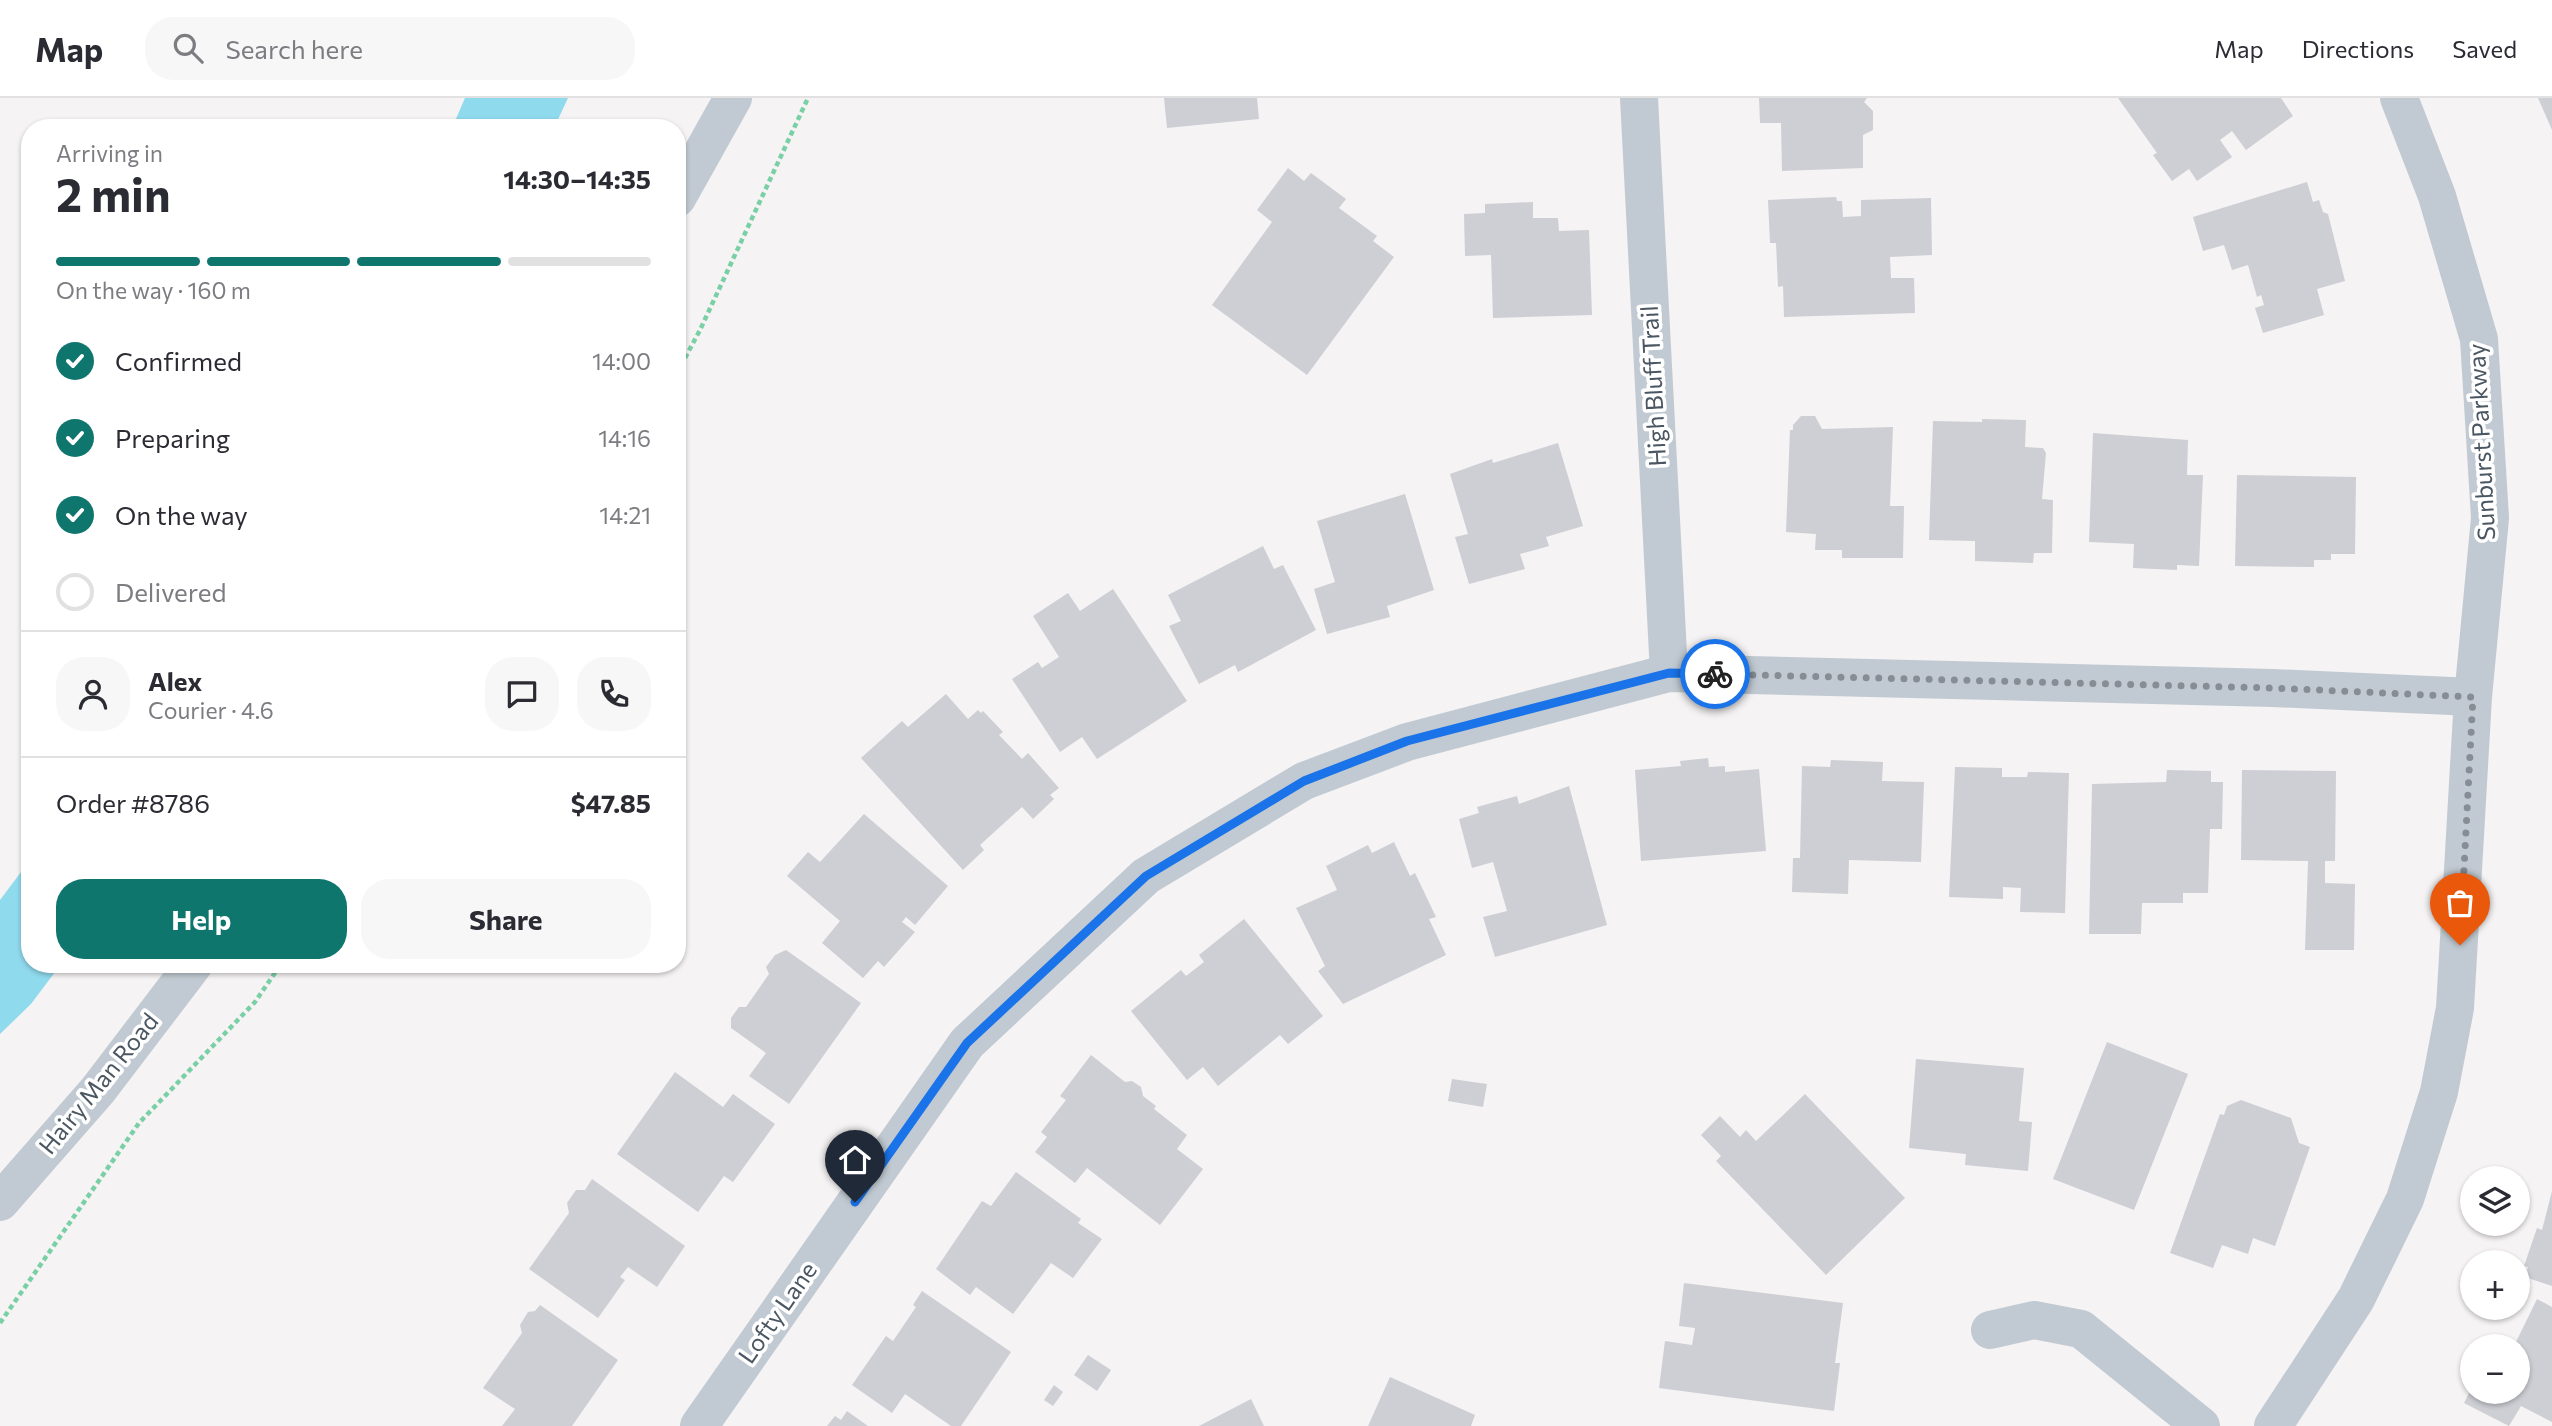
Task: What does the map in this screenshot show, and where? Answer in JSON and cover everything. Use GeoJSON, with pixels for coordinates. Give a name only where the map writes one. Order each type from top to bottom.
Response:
{"type":"FeatureCollection","features":[{"type":"Feature","properties":{"kind":"street"},"geometry":{"type":"LineString","coordinates":[[686,182],[733,98]]}},
{"type":"Feature","properties":{"kind":"street","name":"High Bluff Trail"},"geometry":{"type":"LineString","coordinates":[[1639,98],[1669,673]]}},
{"type":"Feature","properties":{"kind":"street","name":"Sunburst Parkway"},"geometry":{"type":"LineString","coordinates":[[2273,1426],[2356,1299],[2405,1199],[2439,1091],[2455,1008],[2473,697],[2490,519],[2479,339],[2437,196],[2399,98]]}},
{"type":"Feature","properties":{"kind":"street","name":"Lofty Lane"},"geometry":{"type":"LineString","coordinates":[[699,1426],[967,1043],[1146,876],[1304,781],[1407,741],[1669,673],[2273,688],[2473,697]]}},
{"type":"Feature","properties":{"kind":"street","name":"Hairy Man Road"},"geometry":{"type":"LineString","coordinates":[[0,1202],[98,1090],[187,973]]}},
{"type":"Feature","properties":{"kind":"street"},"geometry":{"type":"LineString","coordinates":[[1990,1330],[2034,1320],[2081,1329],[2201,1426]]}},
{"type":"Feature","properties":{"kind":"path"},"geometry":{"type":"LineString","coordinates":[[686,356],[808,98]]}},
{"type":"Feature","properties":{"kind":"path"},"geometry":{"type":"LineString","coordinates":[[0,1323],[139,1123],[255,1002],[275,973]]}},
{"type":"Feature","properties":{"kind":"water"},"geometry":{"type":"Polygon","coordinates":[[[465,98],[568,98],[558,119],[456,119],[465,98]]]}},
{"type":"Feature","properties":{"kind":"water"},"geometry":{"type":"Polygon","coordinates":[[[21,872],[21,973],[54,973],[31,1004],[0,1034],[0,900],[21,872]]]}},
{"type":"Feature","properties":{"kind":"building"},"geometry":{"type":"Polygon","coordinates":[[[1164,98],[1257,98],[1259,119],[1167,128],[1164,98]]]}},
{"type":"Feature","properties":{"kind":"building"},"geometry":{"type":"Polygon","coordinates":[[[1759,98],[1867,98],[1864,102],[1873,111],[1873,130],[1863,135],[1863,168],[1782,171],[1781,123],[1760,123],[1759,98]]]}},
{"type":"Feature","properties":{"kind":"building"},"geometry":{"type":"Polygon","coordinates":[[[2118,98],[2281,98],[2293,116],[2246,150],[2232,131],[2220,140],[2232,157],[2197,181],[2189,169],[2172,181],[2153,155],[2157,153],[2118,98]]]}},
{"type":"Feature","properties":{"kind":"building"},"geometry":{"type":"Polygon","coordinates":[[[2538,98],[2552,98],[2552,130],[2538,98]]]}},
{"type":"Feature","properties":{"kind":"building"},"geometry":{"type":"Polygon","coordinates":[[[1288,168],[1304,181],[1311,173],[1346,199],[1339,208],[1377,236],[1373,241],[1394,257],[1307,375],[1212,305],[1272,222],[1257,210],[1288,168]]]}},
{"type":"Feature","properties":{"kind":"building"},"geometry":{"type":"Polygon","coordinates":[[[2307,182],[2313,202],[2319,200],[2323,212],[2328,214],[2345,281],[2317,289],[2324,315],[2263,333],[2255,308],[2264,305],[2261,295],[2257,297],[2248,265],[2232,270],[2224,245],[2203,251],[2193,217],[2307,182]]]}},
{"type":"Feature","properties":{"kind":"building"},"geometry":{"type":"Polygon","coordinates":[[[1836,197],[1837,201],[1842,201],[1843,217],[1861,216],[1861,200],[1931,198],[1932,255],[1890,257],[1891,278],[1914,278],[1915,313],[1784,317],[1783,286],[1778,287],[1776,243],[1770,243],[1768,200],[1836,197]]]}},
{"type":"Feature","properties":{"kind":"building"},"geometry":{"type":"Polygon","coordinates":[[[1533,202],[1533,218],[1558,218],[1559,231],[1589,230],[1592,315],[1493,318],[1491,255],[1465,256],[1464,214],[1485,213],[1485,204],[1533,202]]]}},
{"type":"Feature","properties":{"kind":"building"},"geometry":{"type":"Polygon","coordinates":[[[1801,416],[1815,416],[1822,429],[1893,427],[1890,506],[1904,506],[1903,558],[1842,558],[1842,550],[1815,550],[1816,534],[1786,532],[1790,430],[1793,430],[1793,425],[1801,416]]]}},
{"type":"Feature","properties":{"kind":"building"},"geometry":{"type":"Polygon","coordinates":[[[1982,419],[2026,420],[2025,447],[2043,448],[2046,453],[2042,499],[2053,500],[2052,553],[2034,553],[2033,563],[1975,561],[1975,541],[1929,540],[1933,421],[1982,422],[1982,419]]]}},
{"type":"Feature","properties":{"kind":"building"},"geometry":{"type":"Polygon","coordinates":[[[2093,433],[2188,440],[2187,475],[2203,475],[2199,566],[2177,565],[2177,570],[2133,568],[2134,544],[2089,542],[2093,433]]]}},
{"type":"Feature","properties":{"kind":"building"},"geometry":{"type":"Polygon","coordinates":[[[1558,443],[1583,526],[1546,537],[1549,546],[1520,554],[1525,569],[1469,584],[1455,537],[1468,534],[1450,474],[1492,459],[1493,463],[1558,443]]]}},
{"type":"Feature","properties":{"kind":"building"},"geometry":{"type":"Polygon","coordinates":[[[2237,475],[2356,477],[2355,554],[2331,554],[2331,560],[2314,560],[2314,567],[2235,566],[2237,475]]]}},
{"type":"Feature","properties":{"kind":"building"},"geometry":{"type":"Polygon","coordinates":[[[1405,494],[1434,590],[1387,606],[1390,617],[1327,634],[1314,589],[1335,582],[1317,521],[1405,494]]]}},
{"type":"Feature","properties":{"kind":"building"},"geometry":{"type":"Polygon","coordinates":[[[1263,546],[1274,569],[1283,565],[1316,630],[1238,672],[1235,665],[1199,684],[1169,626],[1181,621],[1168,595],[1263,546]]]}},
{"type":"Feature","properties":{"kind":"building"},"geometry":{"type":"Polygon","coordinates":[[[1113,589],[1187,701],[1097,759],[1082,737],[1060,752],[1012,679],[1038,662],[1042,668],[1059,657],[1033,616],[1068,593],[1080,611],[1113,589]]]}},
{"type":"Feature","properties":{"kind":"building"},"geometry":{"type":"Polygon","coordinates":[[[946,694],[968,719],[978,710],[981,713],[983,711],[1003,732],[999,735],[1022,759],[1028,753],[1059,788],[1050,795],[1054,799],[1033,819],[1022,807],[980,845],[984,850],[963,870],[861,758],[902,721],[908,727],[946,694]]]}},
{"type":"Feature","properties":{"kind":"building"},"geometry":{"type":"Polygon","coordinates":[[[1708,758],[1709,767],[1725,766],[1725,772],[1759,769],[1766,851],[1641,861],[1635,770],[1681,766],[1680,761],[1708,758]]]}},
{"type":"Feature","properties":{"kind":"building"},"geometry":{"type":"Polygon","coordinates":[[[1831,760],[1883,762],[1882,781],[1924,782],[1921,862],[1849,860],[1848,894],[1792,892],[1793,858],[1800,858],[1802,766],[1830,767],[1831,760]]]}},
{"type":"Feature","properties":{"kind":"building"},"geometry":{"type":"Polygon","coordinates":[[[1955,767],[2002,768],[2002,777],[2027,777],[2028,772],[2069,773],[2065,913],[2020,912],[2021,888],[2003,887],[2003,899],[1949,897],[1955,767]]]}},
{"type":"Feature","properties":{"kind":"building"},"geometry":{"type":"Polygon","coordinates":[[[2167,770],[2211,771],[2211,782],[2223,782],[2222,829],[2210,829],[2208,893],[2183,893],[2183,903],[2142,903],[2141,934],[2089,934],[2092,784],[2166,782],[2167,770]]]}},
{"type":"Feature","properties":{"kind":"building"},"geometry":{"type":"Polygon","coordinates":[[[2242,770],[2336,771],[2335,861],[2325,861],[2325,883],[2355,884],[2354,950],[2305,950],[2308,861],[2241,860],[2242,770]]]}},
{"type":"Feature","properties":{"kind":"building"},"geometry":{"type":"Polygon","coordinates":[[[1569,786],[1607,925],[1495,957],[1483,917],[1507,911],[1493,862],[1472,868],[1459,819],[1479,813],[1477,807],[1517,796],[1519,804],[1569,786]]]}},
{"type":"Feature","properties":{"kind":"building"},"geometry":{"type":"Polygon","coordinates":[[[864,814],[948,886],[915,925],[906,917],[902,922],[915,932],[884,967],[878,961],[863,978],[822,943],[840,921],[787,876],[808,852],[820,862],[864,814]]]}},
{"type":"Feature","properties":{"kind":"building"},"geometry":{"type":"Polygon","coordinates":[[[1394,842],[1410,876],[1415,873],[1436,917],[1429,919],[1446,955],[1343,1004],[1318,971],[1325,966],[1296,908],[1337,890],[1326,866],[1368,845],[1372,853],[1394,842]]]}},
{"type":"Feature","properties":{"kind":"building"},"geometry":{"type":"Polygon","coordinates":[[[1244,919],[1323,1016],[1288,1044],[1280,1035],[1218,1086],[1203,1067],[1187,1080],[1131,1011],[1181,970],[1186,976],[1204,962],[1199,955],[1244,919]]]}},
{"type":"Feature","properties":{"kind":"building"},"geometry":{"type":"Polygon","coordinates":[[[786,950],[861,1003],[789,1104],[749,1076],[766,1053],[731,1028],[731,1018],[739,1007],[746,1007],[769,974],[766,967],[775,955],[786,950]]]}},
{"type":"Feature","properties":{"kind":"building"},"geometry":{"type":"Polygon","coordinates":[[[2107,1042],[2188,1074],[2134,1210],[2053,1179],[2107,1042]]]}},
{"type":"Feature","properties":{"kind":"building"},"geometry":{"type":"Polygon","coordinates":[[[1091,1055],[1125,1082],[1132,1081],[1141,1087],[1143,1096],[1156,1106],[1154,1109],[1187,1135],[1177,1149],[1203,1169],[1160,1225],[1087,1168],[1075,1183],[1035,1152],[1047,1137],[1041,1132],[1066,1100],[1060,1096],[1091,1055]]]}},
{"type":"Feature","properties":{"kind":"building"},"geometry":{"type":"Polygon","coordinates":[[[1916,1059],[2024,1068],[2019,1121],[2032,1122],[2028,1171],[1965,1165],[1966,1154],[1909,1148],[1916,1059]]]}},
{"type":"Feature","properties":{"kind":"building"},"geometry":{"type":"Polygon","coordinates":[[[675,1072],[723,1107],[733,1094],[775,1124],[733,1182],[724,1176],[698,1212],[617,1154],[675,1072]]]}},
{"type":"Feature","properties":{"kind":"building"},"geometry":{"type":"Polygon","coordinates":[[[1452,1079],[1487,1084],[1483,1107],[1448,1101],[1452,1079]]]}},
{"type":"Feature","properties":{"kind":"building"},"geometry":{"type":"Polygon","coordinates":[[[1805,1094],[1905,1198],[1826,1275],[1716,1161],[1721,1156],[1701,1135],[1720,1116],[1740,1137],[1746,1130],[1756,1141],[1805,1094]]]}},
{"type":"Feature","properties":{"kind":"building"},"geometry":{"type":"Polygon","coordinates":[[[2241,1100],[2291,1118],[2299,1143],[2310,1147],[2275,1246],[2253,1238],[2248,1254],[2222,1245],[2213,1268],[2170,1253],[2220,1114],[2224,1115],[2227,1106],[2241,1100]]]}},
{"type":"Feature","properties":{"kind":"building"},"geometry":{"type":"Polygon","coordinates":[[[1016,1172],[1081,1219],[1078,1223],[1102,1239],[1073,1278],[1051,1263],[1013,1314],[976,1287],[970,1295],[936,1269],[982,1201],[991,1206],[1016,1172]]]}},
{"type":"Feature","properties":{"kind":"building"},"geometry":{"type":"Polygon","coordinates":[[[592,1179],[685,1246],[657,1287],[628,1267],[620,1277],[625,1280],[598,1318],[529,1269],[569,1213],[567,1203],[576,1190],[585,1190],[592,1179]]]}},
{"type":"Feature","properties":{"kind":"building"},"geometry":{"type":"Polygon","coordinates":[[[2552,1191],[2552,1286],[2530,1279],[2529,1250],[2537,1228],[2542,1230],[2552,1191]]]}},
{"type":"Feature","properties":{"kind":"building"},"geometry":{"type":"Polygon","coordinates":[[[1684,1283],[1843,1303],[1835,1363],[1840,1363],[1834,1411],[1659,1388],[1665,1341],[1692,1345],[1695,1328],[1679,1326],[1684,1283]]]}},
{"type":"Feature","properties":{"kind":"building"},"geometry":{"type":"Polygon","coordinates":[[[922,1291],[1011,1352],[961,1426],[951,1426],[905,1394],[892,1413],[852,1385],[886,1336],[893,1341],[916,1307],[913,1305],[922,1291]]]}},
{"type":"Feature","properties":{"kind":"building"},"geometry":{"type":"Polygon","coordinates":[[[2537,1299],[2552,1307],[2552,1422],[2521,1406],[2509,1426],[2466,1404],[2530,1404],[2530,1334],[2520,1334],[2527,1320],[2530,1320],[2530,1313],[2537,1299]]]}},
{"type":"Feature","properties":{"kind":"building"},"geometry":{"type":"Polygon","coordinates":[[[540,1305],[618,1360],[572,1426],[502,1426],[515,1409],[483,1388],[522,1333],[520,1325],[528,1312],[535,1311],[540,1305]]]}},
{"type":"Feature","properties":{"kind":"building"},"geometry":{"type":"Polygon","coordinates":[[[1088,1355],[1111,1370],[1097,1391],[1074,1375],[1088,1355]]]}},
{"type":"Feature","properties":{"kind":"building"},"geometry":{"type":"Polygon","coordinates":[[[1390,1377],[1475,1415],[1471,1426],[1368,1426],[1390,1377]]]}},
{"type":"Feature","properties":{"kind":"building"},"geometry":{"type":"Polygon","coordinates":[[[1054,1385],[1063,1392],[1053,1406],[1044,1400],[1054,1385]]]}},
{"type":"Feature","properties":{"kind":"building"},"geometry":{"type":"Polygon","coordinates":[[[1251,1399],[1264,1426],[1199,1426],[1251,1399]]]}},
{"type":"Feature","properties":{"kind":"building"},"geometry":{"type":"Polygon","coordinates":[[[847,1411],[868,1426],[827,1426],[835,1416],[841,1420],[847,1411]]]}},
{"type":"Feature","properties":{"kind":"way so far"},"geometry":{"type":"LineString","coordinates":[[1715,674],[2273,688],[2473,697],[2460,945]]}},
{"type":"Feature","properties":{"kind":"route"},"geometry":{"type":"LineString","coordinates":[[855,1202],[967,1043],[1146,876],[1304,781],[1407,741],[1669,673],[1715,674]]}}]}
